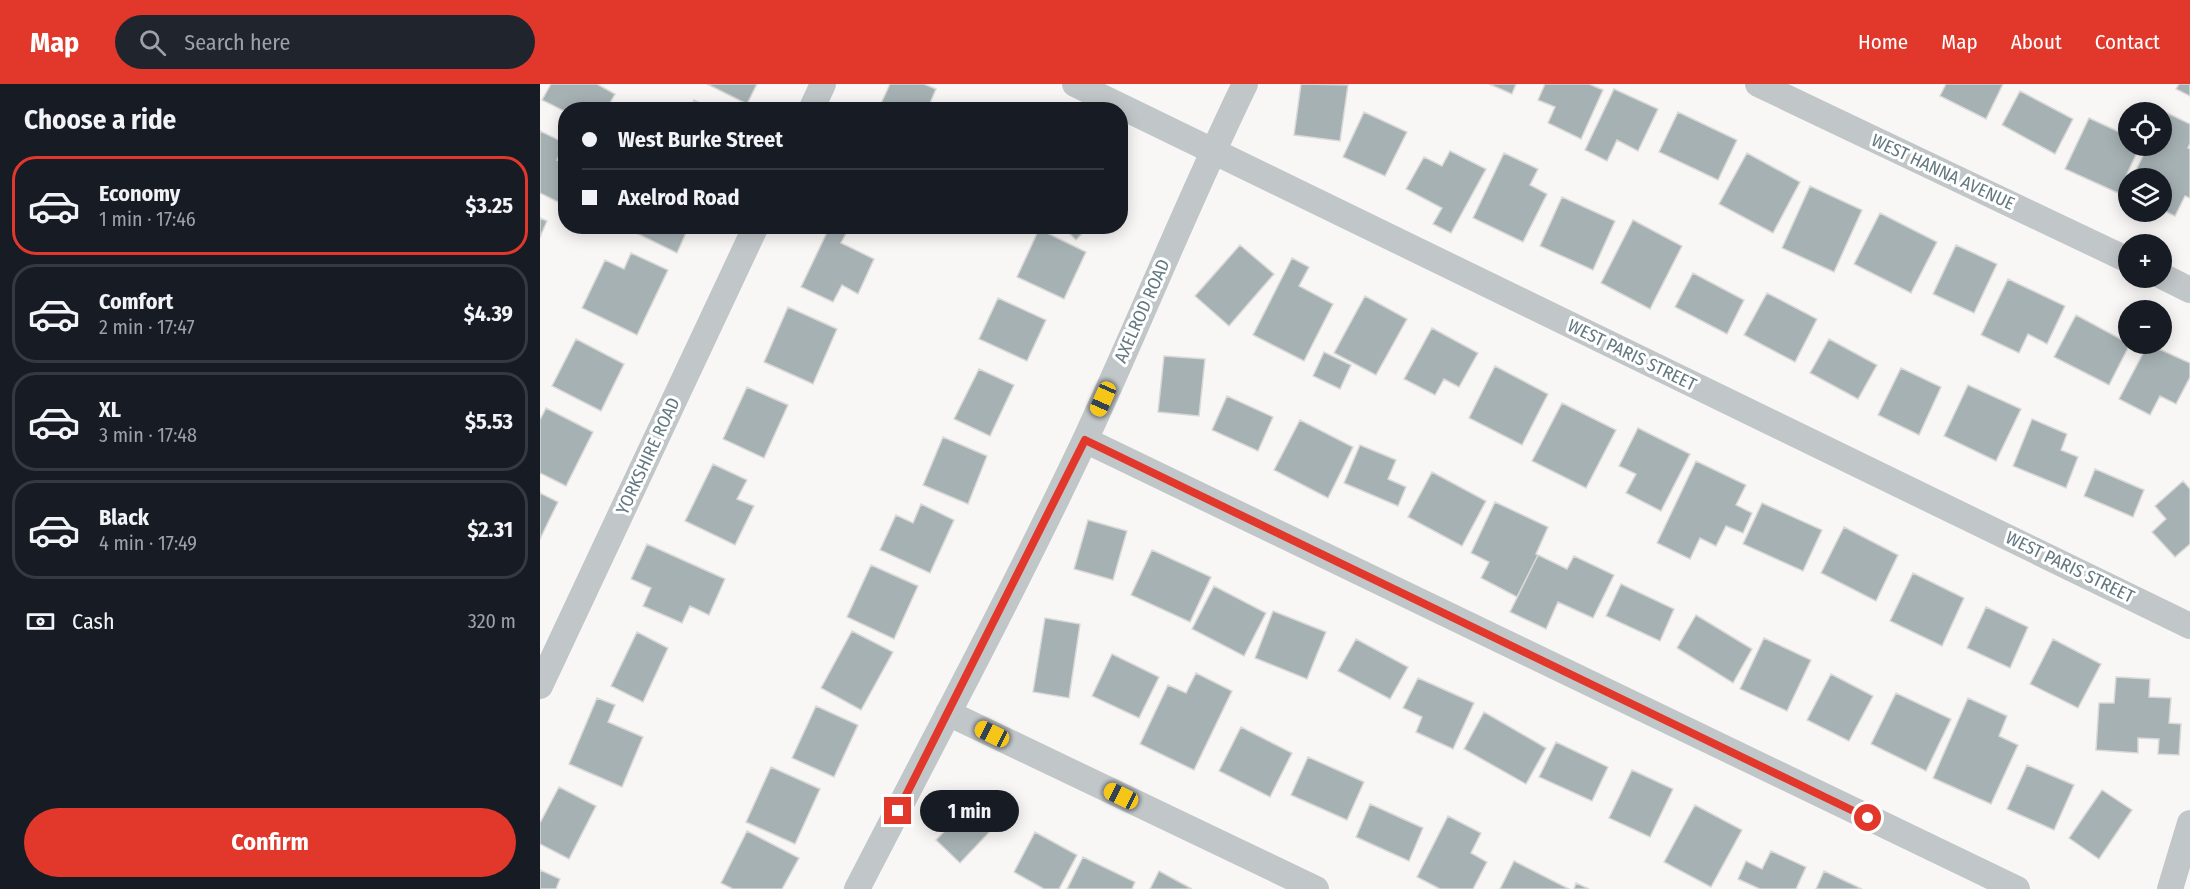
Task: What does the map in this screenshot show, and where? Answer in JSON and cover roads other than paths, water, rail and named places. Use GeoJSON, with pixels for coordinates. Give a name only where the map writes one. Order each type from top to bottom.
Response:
{"type":"FeatureCollection","features":[{"type":"Feature","properties":{"kind":"street"},"geometry":{"type":"LineString","coordinates":[[815,102],[823,84]]}},
{"type":"Feature","properties":{"kind":"street","name":"WEST PARIS STREET"},"geometry":{"type":"LineString","coordinates":[[1075,84],[1111,102]]}},
{"type":"Feature","properties":{"kind":"street","name":"AXELROD ROAD"},"geometry":{"type":"LineString","coordinates":[[857,889],[1085,440],[1212,152],[1245,84]]}},
{"type":"Feature","properties":{"kind":"street","name":"WEST HANNA AVENUE"},"geometry":{"type":"LineString","coordinates":[[1758,84],[2118,256]]}},
{"type":"Feature","properties":{"kind":"street","name":"WEST PARIS STREET"},"geometry":{"type":"LineString","coordinates":[[1128,110],[2190,626]]}},
{"type":"Feature","properties":{"kind":"street","name":"YORKSHIRE ROAD"},"geometry":{"type":"LineString","coordinates":[[540,686],[752,234]]}},
{"type":"Feature","properties":{"kind":"street"},"geometry":{"type":"LineString","coordinates":[[2172,281],[2190,290]]}},
{"type":"Feature","properties":{"kind":"street"},"geometry":{"type":"LineString","coordinates":[[1085,440],[2017,889]]}},
{"type":"Feature","properties":{"kind":"street"},"geometry":{"type":"LineString","coordinates":[[948,713],[1316,889]]}},
{"type":"Feature","properties":{"kind":"street"},"geometry":{"type":"LineString","coordinates":[[2170,889],[2190,823]]}}]}
